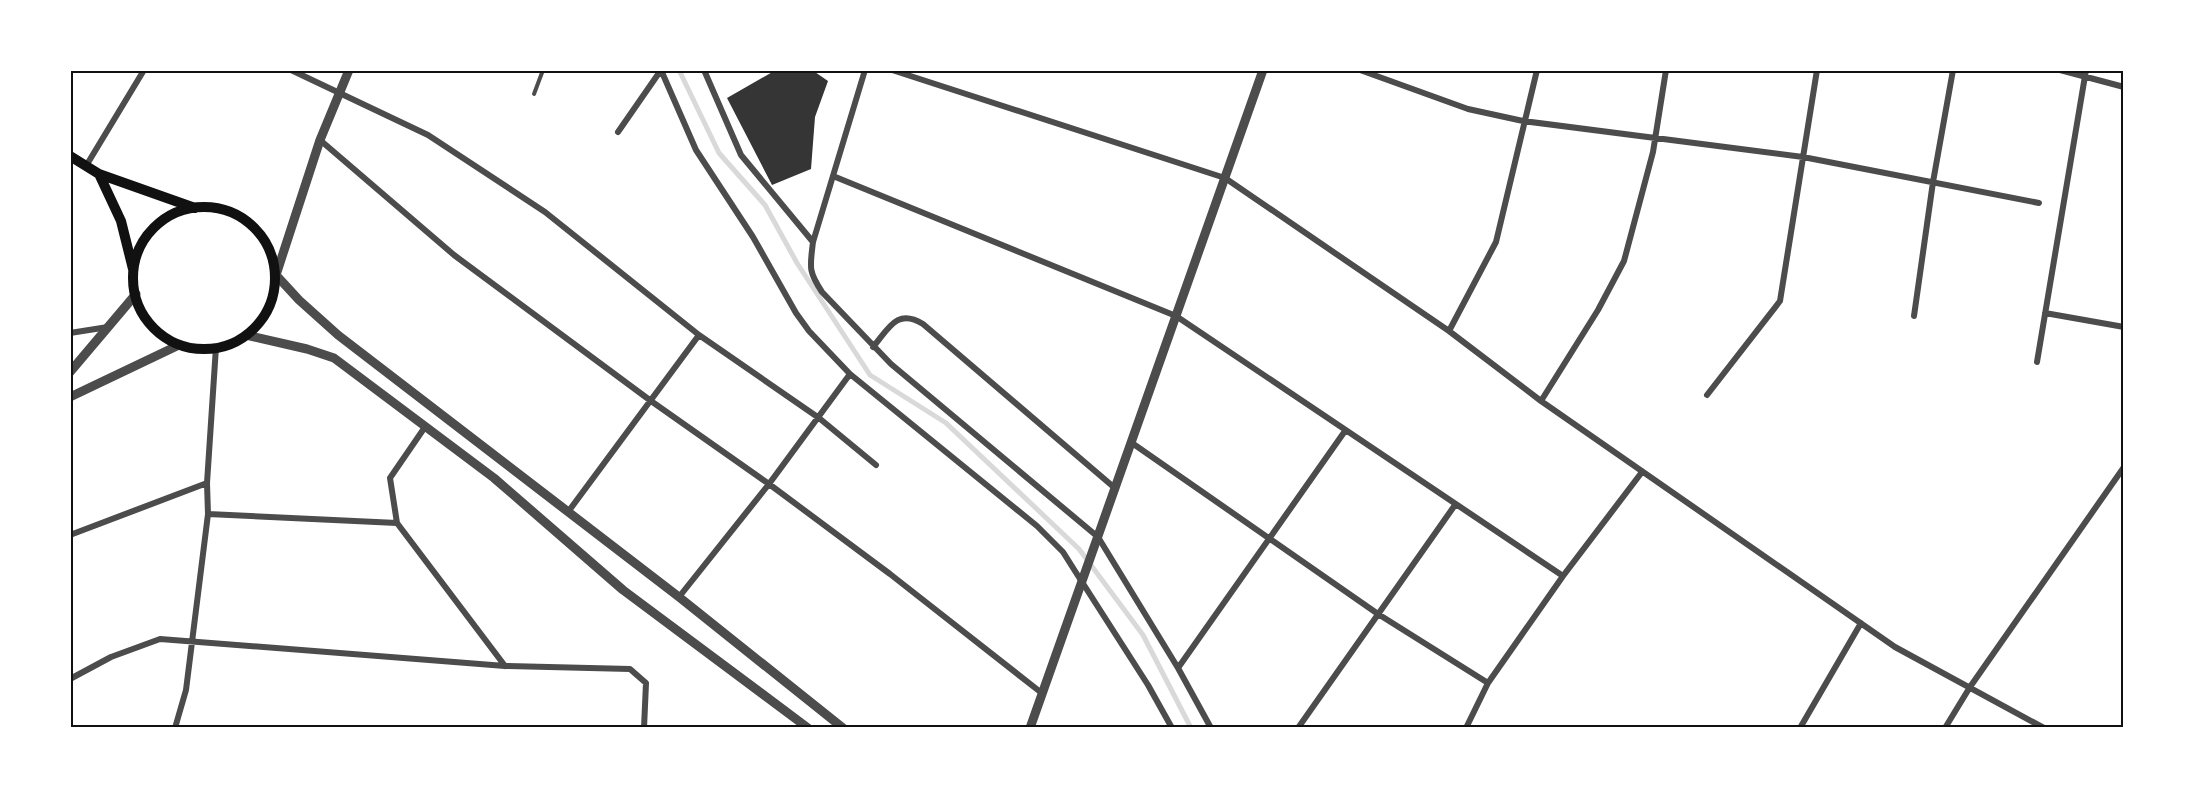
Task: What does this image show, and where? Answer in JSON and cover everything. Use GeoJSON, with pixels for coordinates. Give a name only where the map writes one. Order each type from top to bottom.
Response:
{"type":"FeatureCollection","features":[{"type":"Feature","properties":{"kind":"main road"},"geometry":{"type":"LineString","coordinates":[[70,156],[99,174],[195,208]]}},
{"type":"Feature","properties":{"kind":"main road"},"geometry":{"type":"LineString","coordinates":[[99,174],[121,221],[136,294],[143,315],[158,333],[179,345],[201,349],[225,347],[246,335],[263,318],[272,299],[276,274],[271,251],[258,231],[240,217],[218,208],[195,208],[172,215],[154,228],[140,247],[133,271]]}},
{"type":"Feature","properties":{"kind":"street"},"geometry":{"type":"LineString","coordinates":[[86,165],[144,70]]}},
{"type":"Feature","properties":{"kind":"street"},"geometry":{"type":"LineString","coordinates":[[291,70],[428,135],[545,212],[699,335],[819,418],[876,465]]}},
{"type":"Feature","properties":{"kind":"street"},"geometry":{"type":"LineString","coordinates":[[349,70],[320,140],[276,274],[299,300],[338,335],[679,597],[843,728]]}},
{"type":"Feature","properties":{"kind":"street"},"geometry":{"type":"LineString","coordinates":[[618,132],[661,70],[696,150],[753,237],[796,312],[831,355],[850,374],[1037,526],[1063,552],[1148,685],[1172,728]]}},
{"type":"Feature","properties":{"kind":"street"},"geometry":{"type":"LineString","coordinates":[[704,70],[741,155],[813,242]]}},
{"type":"Feature","properties":{"kind":"street"},"geometry":{"type":"LineString","coordinates":[[865,70],[813,242],[810,268],[814,280],[822,292],[873,347],[1098,537],[1178,668],[1211,728]]}},
{"type":"Feature","properties":{"kind":"street"},"geometry":{"type":"LineString","coordinates":[[892,70],[1225,178],[1449,331],[1541,401],[1895,647],[2044,728]]}},
{"type":"Feature","properties":{"kind":"street"},"geometry":{"type":"LineString","coordinates":[[1030,728],[1083,584],[1263,70]]}},
{"type":"Feature","properties":{"kind":"street"},"geometry":{"type":"LineString","coordinates":[[1360,70],[1468,109],[1523,121],[1803,157],[2039,203]]}},
{"type":"Feature","properties":{"kind":"street"},"geometry":{"type":"LineString","coordinates":[[1449,331],[1496,242],[1537,70]]}},
{"type":"Feature","properties":{"kind":"street"},"geometry":{"type":"LineString","coordinates":[[1541,401],[1598,310],[1624,261],[1653,152],[1666,70]]}},
{"type":"Feature","properties":{"kind":"street"},"geometry":{"type":"LineString","coordinates":[[1707,395],[1780,301],[1817,70]]}},
{"type":"Feature","properties":{"kind":"street"},"geometry":{"type":"LineString","coordinates":[[1914,316],[1933,182],[1953,70]]}},
{"type":"Feature","properties":{"kind":"street"},"geometry":{"type":"LineString","coordinates":[[2060,70],[2086,73],[2124,87]]}},
{"type":"Feature","properties":{"kind":"street"},"geometry":{"type":"LineString","coordinates":[[2037,362],[2086,73]]}},
{"type":"Feature","properties":{"kind":"street"},"geometry":{"type":"LineString","coordinates":[[320,140],[454,255],[890,574],[1043,694]]}},
{"type":"Feature","properties":{"kind":"street"},"geometry":{"type":"LineString","coordinates":[[833,176],[1176,316],[1563,576]]}},
{"type":"Feature","properties":{"kind":"street"},"geometry":{"type":"LineString","coordinates":[[70,372],[136,294]]}},
{"type":"Feature","properties":{"kind":"street"},"geometry":{"type":"LineString","coordinates":[[2045,314],[2124,327]]}},
{"type":"Feature","properties":{"kind":"street"},"geometry":{"type":"LineString","coordinates":[[873,347],[902,317],[912,317],[918,320],[1116,489]]}},
{"type":"Feature","properties":{"kind":"street"},"geometry":{"type":"LineString","coordinates":[[70,333],[108,327]]}},
{"type":"Feature","properties":{"kind":"street"},"geometry":{"type":"LineString","coordinates":[[246,335],[307,349],[334,358],[494,478],[623,590],[808,728]]}},
{"type":"Feature","properties":{"kind":"street"},"geometry":{"type":"LineString","coordinates":[[568,512],[699,335]]}},
{"type":"Feature","properties":{"kind":"street"},"geometry":{"type":"LineString","coordinates":[[70,397],[179,345]]}},
{"type":"Feature","properties":{"kind":"street"},"geometry":{"type":"LineString","coordinates":[[176,728],[186,690],[208,514],[207,483],[216,347]]}},
{"type":"Feature","properties":{"kind":"street"},"geometry":{"type":"LineString","coordinates":[[679,597],[769,484],[850,374]]}},
{"type":"Feature","properties":{"kind":"street"},"geometry":{"type":"LineString","coordinates":[[424,427],[390,478],[397,523],[505,666]]}},
{"type":"Feature","properties":{"kind":"street"},"geometry":{"type":"LineString","coordinates":[[1178,668],[1345,430]]}},
{"type":"Feature","properties":{"kind":"street"},"geometry":{"type":"LineString","coordinates":[[1132,443],[1378,614],[1488,683]]}},
{"type":"Feature","properties":{"kind":"street"},"geometry":{"type":"LineString","coordinates":[[1945,728],[1970,687],[2124,467]]}},
{"type":"Feature","properties":{"kind":"street"},"geometry":{"type":"LineString","coordinates":[[1466,728],[1488,683],[1563,576],[1642,472]]}},
{"type":"Feature","properties":{"kind":"street"},"geometry":{"type":"LineString","coordinates":[[70,535],[207,483]]}},
{"type":"Feature","properties":{"kind":"street"},"geometry":{"type":"LineString","coordinates":[[1298,728],[1455,505]]}},
{"type":"Feature","properties":{"kind":"street"},"geometry":{"type":"LineString","coordinates":[[208,514],[397,523]]}},
{"type":"Feature","properties":{"kind":"street"},"geometry":{"type":"LineString","coordinates":[[1800,728],[1861,623]]}},
{"type":"Feature","properties":{"kind":"street"},"geometry":{"type":"LineString","coordinates":[[70,679],[111,657],[160,639],[505,666],[630,669],[646,683],[644,728]]}},
{"type":"Feature","properties":{"kind":"lane"},"geometry":{"type":"LineString","coordinates":[[534,94],[543,70]]}},
{"type":"Feature","properties":{"kind":"building"},"geometry":{"type":"Polygon","coordinates":[[[776,70],[812,70],[828,81],[815,117],[811,169],[772,185],[727,98],[776,70]]]}},
{"type":"Feature","properties":{"kind":"waterway"},"geometry":{"type":"LineString","coordinates":[[679,70],[719,153],[765,205],[797,263],[870,375],[946,423],[1079,549],[1143,635],[1191,728]]}}]}
